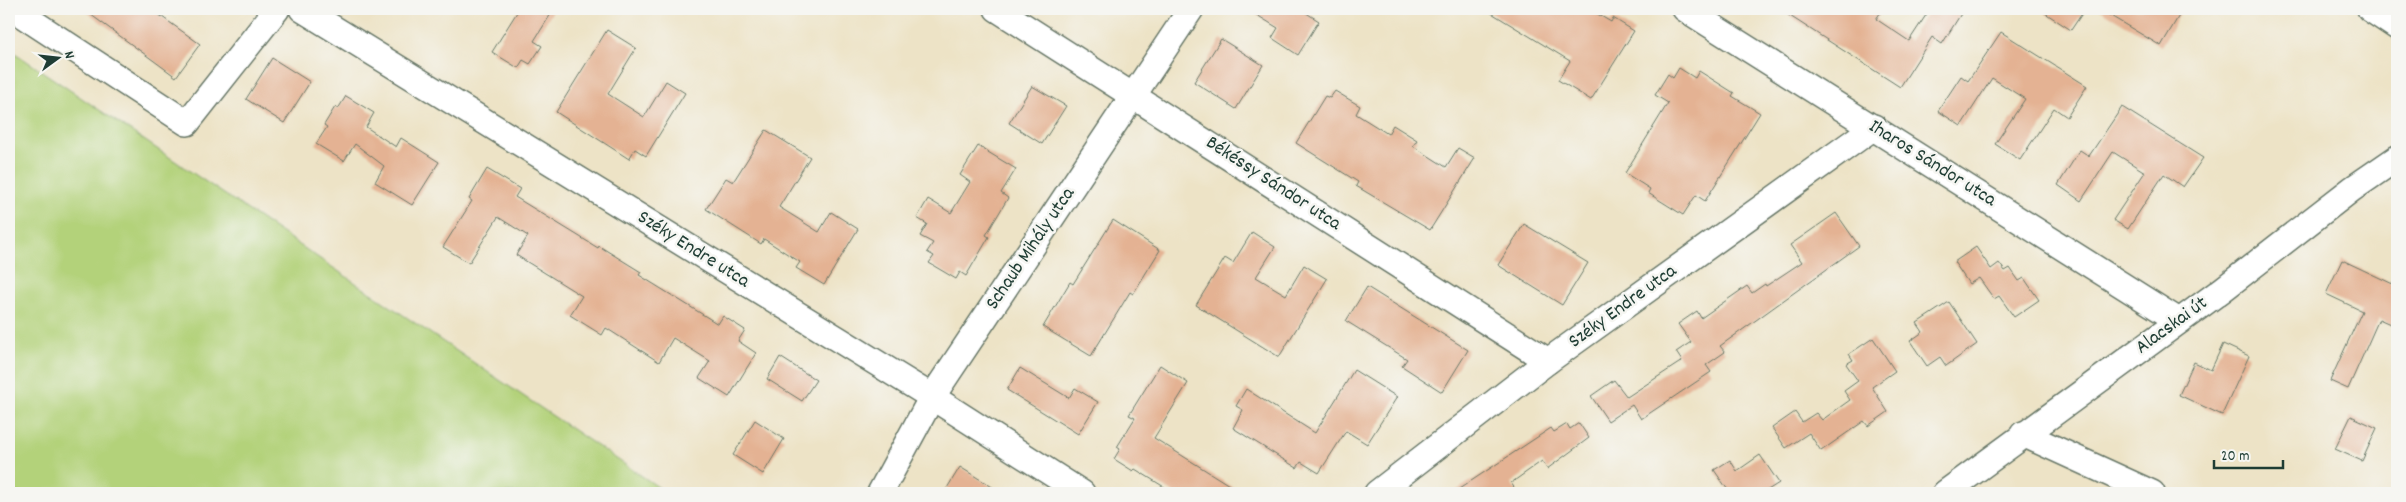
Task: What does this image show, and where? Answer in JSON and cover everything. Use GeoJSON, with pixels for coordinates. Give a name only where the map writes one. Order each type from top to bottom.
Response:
{"type":"FeatureCollection","features":[{"type":"Feature","properties":{"kind":"street"},"geometry":{"type":"LineString","coordinates":[[13,9],[187,123],[277,9]]}},
{"type":"Feature","properties":{"kind":"street","name":"Széky Endre utca"},"geometry":{"type":"LineString","coordinates":[[302,9],[932,398],[1082,493]]}},
{"type":"Feature","properties":{"kind":"street","name":"Békéssy Sándor utca"},"geometry":{"type":"LineString","coordinates":[[997,9],[1135,95],[1548,361]]}},
{"type":"Feature","properties":{"kind":"street","name":"Schaub Mihály utca"},"geometry":{"type":"LineString","coordinates":[[880,493],[932,398],[1191,9]]}},
{"type":"Feature","properties":{"kind":"street","name":"Iharos Sándor utca"},"geometry":{"type":"LineString","coordinates":[[1685,9],[2179,321]]}},
{"type":"Feature","properties":{"kind":"street"},"geometry":{"type":"LineString","coordinates":[[2370,9],[2397,27]]}},
{"type":"Feature","properties":{"kind":"street","name":"Széky Endre utca"},"geometry":{"type":"LineString","coordinates":[[1377,493],[1548,361],[1874,127]]}},
{"type":"Feature","properties":{"kind":"street","name":"Alacskai út"},"geometry":{"type":"LineString","coordinates":[[1945,493],[2397,158]]}},
{"type":"Feature","properties":{"kind":"street"},"geometry":{"type":"LineString","coordinates":[[2023,434],[2152,493]]}},
{"type":"Feature","properties":{"kind":"green space"},"geometry":{"type":"Polygon","coordinates":[[[9,49],[667,493],[9,493],[9,49]]]}},
{"type":"Feature","properties":{"kind":"building"},"geometry":{"type":"Polygon","coordinates":[[[83,9],[151,9],[200,44],[176,77],[83,9]]]}},
{"type":"Feature","properties":{"kind":"building"},"geometry":{"type":"Polygon","coordinates":[[[519,9],[554,9],[534,41],[542,46],[530,64],[523,60],[518,68],[492,52],[519,9]]]}},
{"type":"Feature","properties":{"kind":"building"},"geometry":{"type":"Polygon","coordinates":[[[1247,9],[1300,9],[1319,21],[1298,55],[1272,38],[1278,28],[1247,9]]]}},
{"type":"Feature","properties":{"kind":"building"},"geometry":{"type":"Polygon","coordinates":[[[1485,9],[1589,9],[1611,22],[1613,18],[1634,31],[1591,100],[1558,80],[1570,61],[1485,9]]]}},
{"type":"Feature","properties":{"kind":"building"},"geometry":{"type":"Polygon","coordinates":[[[1779,9],[1883,9],[1876,19],[1909,41],[1930,9],[1964,9],[1942,44],[1932,37],[1900,87],[1779,9]]]}},
{"type":"Feature","properties":{"kind":"building"},"geometry":{"type":"Polygon","coordinates":[[[2039,9],[2085,9],[2071,30],[2039,9]]]}},
{"type":"Feature","properties":{"kind":"building"},"geometry":{"type":"Polygon","coordinates":[[[2099,9],[2183,9],[2161,46],[2099,9]]]}},
{"type":"Feature","properties":{"kind":"building"},"geometry":{"type":"Polygon","coordinates":[[[607,30],[636,48],[608,94],[644,117],[666,81],[685,93],[646,156],[635,149],[629,159],[556,112],[607,30]]]}},
{"type":"Feature","properties":{"kind":"building"},"geometry":{"type":"Polygon","coordinates":[[[2001,32],[2087,86],[2067,117],[2054,108],[2020,160],[1995,144],[2025,99],[1992,78],[1961,126],[1938,111],[1961,76],[1968,81],[2001,32]]]}},
{"type":"Feature","properties":{"kind":"building"},"geometry":{"type":"Polygon","coordinates":[[[1221,39],[1263,65],[1236,109],[1194,82],[1221,39]]]}},
{"type":"Feature","properties":{"kind":"building"},"geometry":{"type":"Polygon","coordinates":[[[272,58],[310,82],[284,123],[246,99],[272,58]]]}},
{"type":"Feature","properties":{"kind":"building"},"geometry":{"type":"Polygon","coordinates":[[[1679,68],[1695,78],[1699,71],[1734,93],[1732,96],[1760,113],[1705,201],[1696,195],[1683,215],[1648,193],[1650,189],[1625,173],[1668,103],[1655,95],[1668,74],[1673,78],[1679,68]]]}},
{"type":"Feature","properties":{"kind":"building"},"geometry":{"type":"Polygon","coordinates":[[[1032,86],[1066,106],[1042,144],[1009,123],[1032,86]]]}},
{"type":"Feature","properties":{"kind":"building"},"geometry":{"type":"Polygon","coordinates":[[[1335,91],[1360,106],[1356,114],[1388,134],[1393,125],[1417,140],[1413,146],[1446,167],[1458,148],[1475,158],[1430,230],[1356,186],[1358,182],[1296,143],[1325,96],[1330,98],[1335,91]]]}},
{"type":"Feature","properties":{"kind":"building"},"geometry":{"type":"Polygon","coordinates":[[[346,96],[374,113],[366,127],[396,147],[401,138],[439,162],[412,205],[375,182],[384,166],[355,144],[344,161],[316,144],[327,127],[324,125],[335,107],[338,109],[346,96]]]}},
{"type":"Feature","properties":{"kind":"building"},"geometry":{"type":"Polygon","coordinates":[[[2122,107],[2203,158],[2183,187],[2164,174],[2128,229],[2113,220],[2145,172],[2113,152],[2081,201],[2058,185],[2080,150],[2089,156],[2122,107]]]}},
{"type":"Feature","properties":{"kind":"building"},"geometry":{"type":"Polygon","coordinates":[[[766,130],[810,157],[779,207],[819,232],[831,212],[858,229],[824,285],[796,268],[800,262],[764,239],[761,244],[706,209],[726,178],[733,182],[766,130]]]}},
{"type":"Feature","properties":{"kind":"building"},"geometry":{"type":"Polygon","coordinates":[[[978,146],[1016,169],[1001,193],[1008,198],[986,235],[989,237],[966,276],[960,272],[956,279],[929,263],[934,256],[927,252],[933,243],[920,236],[927,224],[917,218],[928,199],[951,213],[970,182],[960,175],[978,146]]]}},
{"type":"Feature","properties":{"kind":"building"},"geometry":{"type":"Polygon","coordinates":[[[487,169],[520,189],[515,197],[641,272],[639,275],[718,324],[723,316],[745,330],[738,341],[756,353],[729,397],[699,378],[710,361],[673,338],[659,362],[606,328],[602,335],[570,315],[582,296],[516,255],[528,236],[498,217],[469,263],[443,247],[472,201],[469,199],[487,169]]]}},
{"type":"Feature","properties":{"kind":"building"},"geometry":{"type":"Polygon","coordinates":[[[1836,213],[1859,246],[1720,346],[1725,352],[1706,365],[1711,372],[1641,419],[1632,405],[1608,421],[1591,396],[1614,380],[1627,397],[1682,361],[1676,352],[1691,342],[1678,324],[1697,311],[1701,318],[1747,286],[1752,293],[1765,284],[1766,286],[1802,262],[1790,245],[1836,213]]]}},
{"type":"Feature","properties":{"kind":"building"},"geometry":{"type":"Polygon","coordinates":[[[1113,220],[1160,250],[1133,294],[1130,292],[1091,356],[1043,327],[1070,282],[1073,284],[1113,220]]]}},
{"type":"Feature","properties":{"kind":"building"},"geometry":{"type":"Polygon","coordinates":[[[1524,224],[1588,263],[1562,305],[1498,265],[1524,224]]]}},
{"type":"Feature","properties":{"kind":"building"},"geometry":{"type":"Polygon","coordinates":[[[1252,232],[1275,247],[1256,277],[1286,295],[1304,265],[1327,279],[1279,357],[1196,305],[1225,258],[1233,263],[1252,232]]]}},
{"type":"Feature","properties":{"kind":"building"},"geometry":{"type":"Polygon","coordinates":[[[1976,247],[1991,269],[1999,263],[2005,271],[2010,268],[2019,281],[2024,278],[2039,300],[2014,317],[1999,296],[1994,299],[1979,278],[1969,284],[1954,262],[1976,247]]]}},
{"type":"Feature","properties":{"kind":"building"},"geometry":{"type":"Polygon","coordinates":[[[2342,260],[2397,286],[2397,327],[2379,319],[2348,389],[2330,381],[2362,311],[2326,294],[2342,260]]]}},
{"type":"Feature","properties":{"kind":"building"},"geometry":{"type":"Polygon","coordinates":[[[1367,287],[1468,350],[1442,392],[1402,366],[1407,359],[1346,321],[1367,287]]]}},
{"type":"Feature","properties":{"kind":"building"},"geometry":{"type":"Polygon","coordinates":[[[1949,302],[1977,344],[1946,366],[1940,357],[1927,366],[1910,341],[1923,332],[1917,323],[1949,302]]]}},
{"type":"Feature","properties":{"kind":"building"},"geometry":{"type":"Polygon","coordinates":[[[1873,338],[1895,371],[1872,387],[1888,412],[1868,426],[1864,421],[1821,451],[1809,433],[1786,448],[1772,428],[1795,412],[1802,422],[1816,413],[1822,420],[1850,400],[1844,391],[1858,381],[1846,364],[1853,360],[1849,354],[1873,338]]]}},
{"type":"Feature","properties":{"kind":"building"},"geometry":{"type":"Polygon","coordinates":[[[2223,344],[2249,356],[2222,415],[2179,395],[2194,362],[2211,370],[2223,344]]]}},
{"type":"Feature","properties":{"kind":"building"},"geometry":{"type":"Polygon","coordinates":[[[780,357],[816,380],[802,401],[767,379],[780,357]]]}},
{"type":"Feature","properties":{"kind":"building"},"geometry":{"type":"Polygon","coordinates":[[[1160,365],[1188,383],[1154,438],[1242,493],[1174,493],[1135,469],[1133,471],[1114,459],[1120,449],[1117,447],[1135,418],[1129,415],[1160,365]]]}},
{"type":"Feature","properties":{"kind":"building"},"geometry":{"type":"Polygon","coordinates":[[[1020,368],[1069,398],[1075,388],[1098,402],[1078,434],[1007,390],[1020,368]]]}},
{"type":"Feature","properties":{"kind":"building"},"geometry":{"type":"Polygon","coordinates":[[[1354,370],[1397,397],[1367,444],[1346,431],[1319,473],[1301,462],[1297,468],[1233,428],[1243,410],[1236,406],[1246,389],[1315,433],[1354,370]]]}},
{"type":"Feature","properties":{"kind":"building"},"geometry":{"type":"Polygon","coordinates":[[[2351,416],[2377,428],[2362,461],[2335,449],[2351,416]]]}},
{"type":"Feature","properties":{"kind":"building"},"geometry":{"type":"Polygon","coordinates":[[[755,420],[784,439],[763,474],[733,455],[755,420]]]}},
{"type":"Feature","properties":{"kind":"building"},"geometry":{"type":"Polygon","coordinates":[[[1579,423],[1589,438],[1547,469],[1542,461],[1511,483],[1518,493],[1453,493],[1551,428],[1554,432],[1567,424],[1570,429],[1579,423]]]}},
{"type":"Feature","properties":{"kind":"building"},"geometry":{"type":"Polygon","coordinates":[[[1760,455],[1779,483],[1763,493],[1730,493],[1714,470],[1730,460],[1737,471],[1760,455]]]}},
{"type":"Feature","properties":{"kind":"building"},"geometry":{"type":"Polygon","coordinates":[[[960,467],[1002,493],[944,493],[960,467]]]}}]}
